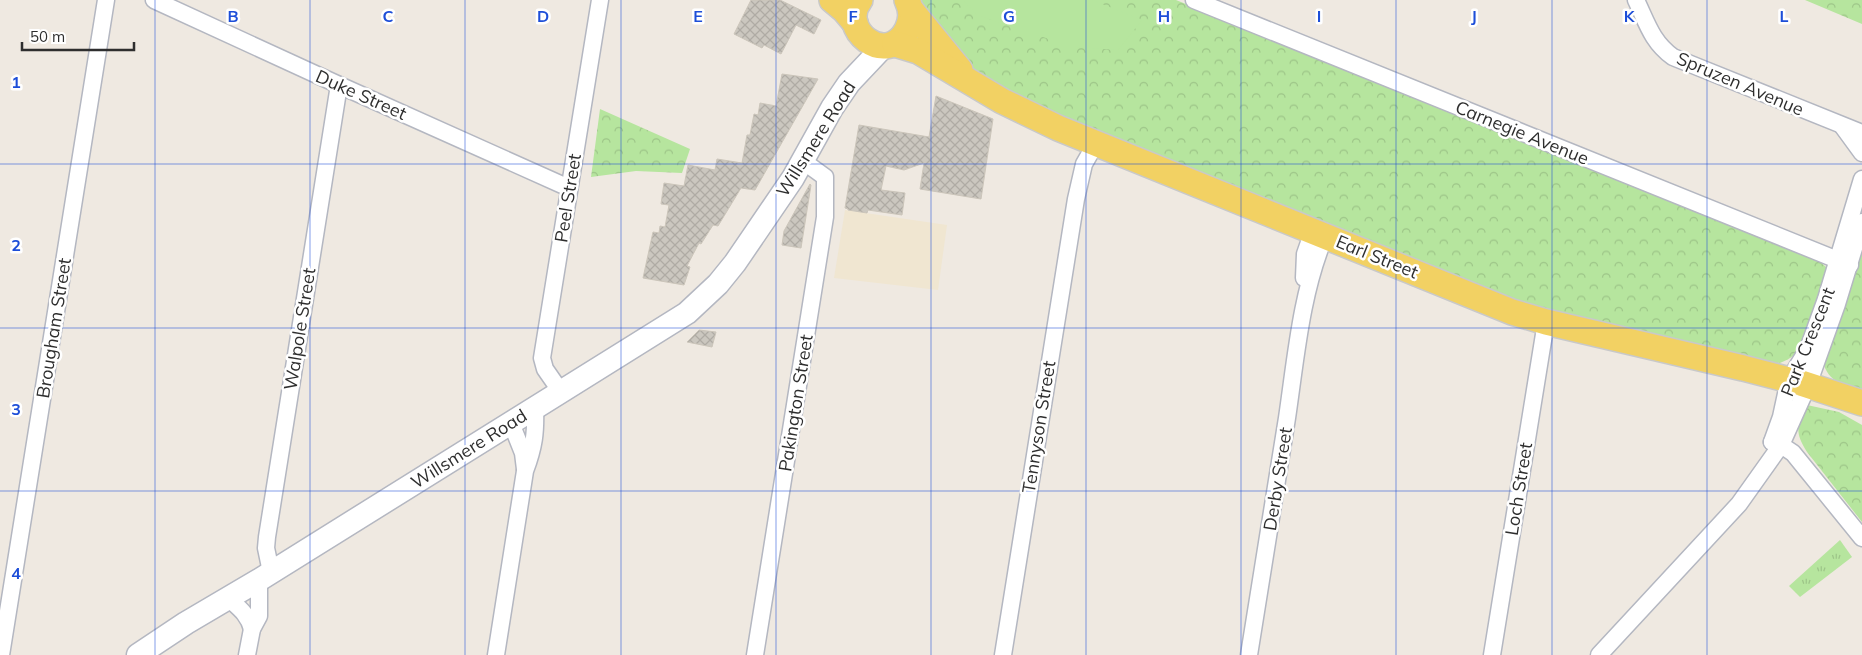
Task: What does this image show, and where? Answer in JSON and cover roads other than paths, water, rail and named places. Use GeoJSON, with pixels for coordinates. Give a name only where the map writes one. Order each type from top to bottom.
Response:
{"type":"FeatureCollection","features":[{"type":"Feature","properties":{"kind":"main road"},"geometry":{"type":"LineString","coordinates":[[832,0],[858,19]]}},
{"type":"Feature","properties":{"kind":"main road"},"geometry":{"type":"LineString","coordinates":[[889,45],[901,39],[908,28],[909,5]]}},
{"type":"Feature","properties":{"kind":"main road","name":"Earl Street"},"geometry":{"type":"LineString","coordinates":[[909,5],[970,82]]}},
{"type":"Feature","properties":{"kind":"main road","name":"Earl Street"},"geometry":{"type":"LineString","coordinates":[[858,19],[868,42],[918,51],[1016,109],[1090,141],[1503,308],[1546,322],[1799,383],[1862,403]]}},
{"type":"Feature","properties":{"kind":"main road","name":"Willsmere Road"},"geometry":{"type":"LineString","coordinates":[[770,210],[795,156],[827,99],[852,62],[856,52],[858,19]]}},
{"type":"Feature","properties":{"kind":"main road","name":"Willsmere Road"},"geometry":{"type":"LineString","coordinates":[[138,655],[186,623],[265,576],[687,313],[718,284],[735,263],[804,161],[832,108],[849,83],[889,45]]}},
{"type":"Feature","properties":{"kind":"street","name":"Brougham Street"},"geometry":{"type":"LineString","coordinates":[[1,655],[106,0]]}},
{"type":"Feature","properties":{"kind":"street","name":"Duke Street"},"geometry":{"type":"LineString","coordinates":[[154,0],[569,188]]}},
{"type":"Feature","properties":{"kind":"street","name":"Peel Street"},"geometry":{"type":"LineString","coordinates":[[561,392],[545,369],[542,358],[600,0]]}},
{"type":"Feature","properties":{"kind":"street","name":"Carnegie Avenue"},"geometry":{"type":"LineString","coordinates":[[1194,0],[1844,263]]}},
{"type":"Feature","properties":{"kind":"street","name":"Spruzen Avenue"},"geometry":{"type":"LineString","coordinates":[[1636,0],[1658,45],[1673,57],[1843,127],[1862,133]]}},
{"type":"Feature","properties":{"kind":"street","name":"Walpole Street"},"geometry":{"type":"LineString","coordinates":[[248,655],[252,629],[259,616],[265,576],[267,537],[339,85]]}},
{"type":"Feature","properties":{"kind":"street"},"geometry":{"type":"LineString","coordinates":[[1843,127],[1862,153]]}},
{"type":"Feature","properties":{"kind":"street","name":"Tennyson Street"},"geometry":{"type":"LineString","coordinates":[[1003,655],[1076,199],[1076,157],[1090,141]]}},
{"type":"Feature","properties":{"kind":"street","name":"Pakington Street"},"geometry":{"type":"LineString","coordinates":[[755,655],[825,218],[825,177],[804,161]]}},
{"type":"Feature","properties":{"kind":"street","name":"Park Crescent"},"geometry":{"type":"LineString","coordinates":[[1844,263],[1862,179]]}},
{"type":"Feature","properties":{"kind":"street","name":"Park Crescent"},"geometry":{"type":"LineString","coordinates":[[1599,655],[1721,525],[1739,504],[1759,475],[1776,444],[1781,417],[1799,383],[1808,349],[1862,222]]}},
{"type":"Feature","properties":{"kind":"street","name":"Derby Street"},"geometry":{"type":"LineString","coordinates":[[1249,655],[1304,303],[1305,254],[1319,234]]}},
{"type":"Feature","properties":{"kind":"street","name":"Loch Street"},"geometry":{"type":"LineString","coordinates":[[1492,655],[1546,322]]}},
{"type":"Feature","properties":{"kind":"street"},"geometry":{"type":"LineString","coordinates":[[496,655],[525,471],[533,448],[536,431],[535,407]]}},
{"type":"Feature","properties":{"kind":"street"},"geometry":{"type":"LineString","coordinates":[[511,423],[523,453],[525,471]]}},
{"type":"Feature","properties":{"kind":"street"},"geometry":{"type":"LineString","coordinates":[[1776,444],[1793,454],[1862,538]]}},
{"type":"Feature","properties":{"kind":"street"},"geometry":{"type":"LineString","coordinates":[[228,598],[244,612],[250,620],[252,629]]}}]}
